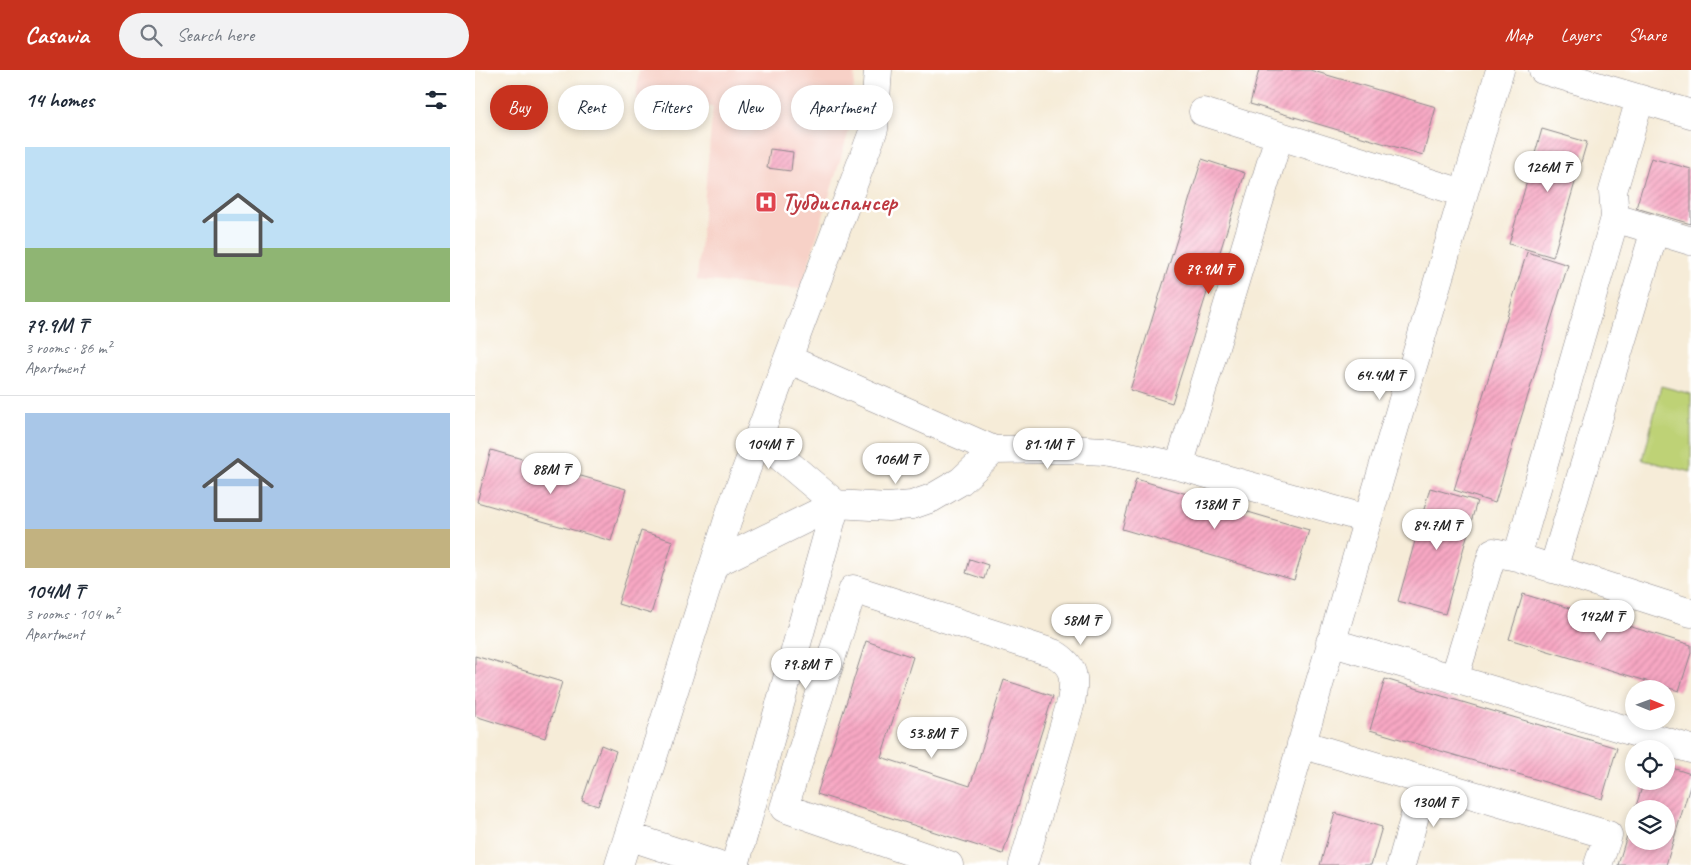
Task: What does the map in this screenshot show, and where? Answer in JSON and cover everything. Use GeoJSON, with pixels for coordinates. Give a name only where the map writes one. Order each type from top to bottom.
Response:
{"type":"FeatureCollection","features":[{"type":"Feature","properties":{"kind":"street"},"geometry":{"type":"LineString","coordinates":[[619,865],[731,510],[874,128],[878,70]]}},
{"type":"Feature","properties":{"kind":"street"},"geometry":{"type":"LineString","coordinates":[[1266,865],[1330,642],[1500,70]]}},
{"type":"Feature","properties":{"kind":"street"},"geometry":{"type":"LineString","coordinates":[[1543,70],[1691,114]]}},
{"type":"Feature","properties":{"kind":"street"},"geometry":{"type":"LineString","coordinates":[[1517,557],[1615,218],[1613,191],[1641,99]]}},
{"type":"Feature","properties":{"kind":"street"},"geometry":{"type":"LineString","coordinates":[[1203,112],[1463,193]]}},
{"type":"Feature","properties":{"kind":"street"},"geometry":{"type":"LineString","coordinates":[[1179,466],[1279,136]]}},
{"type":"Feature","properties":{"kind":"street"},"geometry":{"type":"LineString","coordinates":[[1615,218],[1691,241]]}},
{"type":"Feature","properties":{"kind":"street"},"geometry":{"type":"LineString","coordinates":[[1553,569],[1655,230]]}},
{"type":"Feature","properties":{"kind":"street"},"geometry":{"type":"LineString","coordinates":[[788,359],[994,450],[1067,449],[1103,451],[1179,466],[1367,519]]}},
{"type":"Feature","properties":{"kind":"street"},"geometry":{"type":"LineString","coordinates":[[759,438],[836,504]]}},
{"type":"Feature","properties":{"kind":"street"},"geometry":{"type":"LineString","coordinates":[[714,564],[836,504],[912,505],[932,498],[961,480],[994,450]]}},
{"type":"Feature","properties":{"kind":"street"},"geometry":{"type":"LineString","coordinates":[[735,865],[836,504]]}},
{"type":"Feature","properties":{"kind":"street"},"geometry":{"type":"LineString","coordinates":[[1454,679],[1493,552],[1517,557],[1691,613]]}},
{"type":"Feature","properties":{"kind":"street"},"geometry":{"type":"LineString","coordinates":[[949,865],[785,808],[853,590],[1053,653],[1064,659],[1070,666],[1074,686],[1071,702],[1023,865]]}},
{"type":"Feature","properties":{"kind":"street"},"geometry":{"type":"LineString","coordinates":[[1330,642],[1691,749]]}},
{"type":"Feature","properties":{"kind":"street"},"geometry":{"type":"LineString","coordinates":[[1301,744],[1608,835],[1598,865]]}},
{"type":"Feature","properties":{"kind":"street"},"geometry":{"type":"LineString","coordinates":[[1401,865],[1425,780]]}},
{"type":"Feature","properties":{"kind":"street"},"geometry":{"type":"LineString","coordinates":[[628,836],[717,865]]}},
{"type":"Feature","properties":{"kind":"shaded area","name":"Тубдиспансер"},"geometry":{"type":"Polygon","coordinates":[[[639,70],[855,70],[854,85],[791,85],[791,130],[849,130],[801,289],[697,280],[713,107],[709,107],[709,85],[637,85],[639,70]]]}},
{"type":"Feature","properties":{"kind":"green space"},"geometry":{"type":"Polygon","coordinates":[[[1661,386],[1691,394],[1691,472],[1643,460],[1661,386]]]}},
{"type":"Feature","properties":{"kind":"building"},"geometry":{"type":"Polygon","coordinates":[[[1259,70],[1310,70],[1436,107],[1423,155],[1250,104],[1259,70]]]}},
{"type":"Feature","properties":{"kind":"building"},"geometry":{"type":"Polygon","coordinates":[[[1542,129],[1587,142],[1553,257],[1509,244],[1542,129]]]}},
{"type":"Feature","properties":{"kind":"building"},"geometry":{"type":"Polygon","coordinates":[[[770,149],[793,152],[791,171],[767,168],[770,149]]]}},
{"type":"Feature","properties":{"kind":"building"},"geometry":{"type":"Polygon","coordinates":[[[1651,158],[1691,169],[1691,224],[1636,208],[1651,158]]]}},
{"type":"Feature","properties":{"kind":"building"},"geometry":{"type":"Polygon","coordinates":[[[1202,159],[1245,173],[1172,403],[1130,390],[1202,159]]]}},
{"type":"Feature","properties":{"kind":"building"},"geometry":{"type":"Polygon","coordinates":[[[1527,252],[1568,265],[1495,503],[1454,490],[1527,252]]]}},
{"type":"Feature","properties":{"kind":"building"},"geometry":{"type":"Polygon","coordinates":[[[491,450],[626,489],[611,541],[477,502],[491,450]]]}},
{"type":"Feature","properties":{"kind":"building"},"geometry":{"type":"Polygon","coordinates":[[[1136,479],[1309,530],[1294,580],[1122,529],[1136,479]]]}},
{"type":"Feature","properties":{"kind":"building"},"geometry":{"type":"Polygon","coordinates":[[[1430,488],[1477,501],[1445,614],[1398,601],[1430,488]]]}},
{"type":"Feature","properties":{"kind":"building"},"geometry":{"type":"Polygon","coordinates":[[[641,531],[673,541],[651,614],[618,604],[641,531]]]}},
{"type":"Feature","properties":{"kind":"building"},"geometry":{"type":"Polygon","coordinates":[[[970,559],[988,565],[984,579],[966,573],[970,559]]]}},
{"type":"Feature","properties":{"kind":"building"},"geometry":{"type":"Polygon","coordinates":[[[1523,594],[1691,645],[1691,653],[1679,691],[1675,690],[1675,680],[1643,680],[1509,639],[1523,594]]]}},
{"type":"Feature","properties":{"kind":"building"},"geometry":{"type":"Polygon","coordinates":[[[866,641],[913,657],[881,757],[970,786],[1004,680],[1053,696],[1003,854],[817,794],[866,641]]]}},
{"type":"Feature","properties":{"kind":"building"},"geometry":{"type":"Polygon","coordinates":[[[475,656],[562,682],[545,738],[475,716],[475,656]]]}},
{"type":"Feature","properties":{"kind":"building"},"geometry":{"type":"Polygon","coordinates":[[[1385,679],[1617,748],[1602,799],[1370,730],[1385,679]]]}},
{"type":"Feature","properties":{"kind":"building"},"geometry":{"type":"Polygon","coordinates":[[[601,745],[616,751],[598,806],[582,801],[601,745]]]}},
{"type":"Feature","properties":{"kind":"building"},"geometry":{"type":"Polygon","coordinates":[[[1675,769],[1691,774],[1691,783],[1675,835],[1675,800],[1638,800],[1641,790],[1675,790],[1675,769]]]}},
{"type":"Feature","properties":{"kind":"building"},"geometry":{"type":"Polygon","coordinates":[[[1335,813],[1382,827],[1371,865],[1320,865],[1335,813]]]}},
{"type":"Feature","properties":{"kind":"building"},"geometry":{"type":"Polygon","coordinates":[[[1625,842],[1625,850],[1671,850],[1666,865],[1618,865],[1625,842]]]}},
{"type":"Feature","properties":{"kind":"place","name":"Тубдиспансер"},"geometry":{"type":"Point","coordinates":[766,202]}}]}
